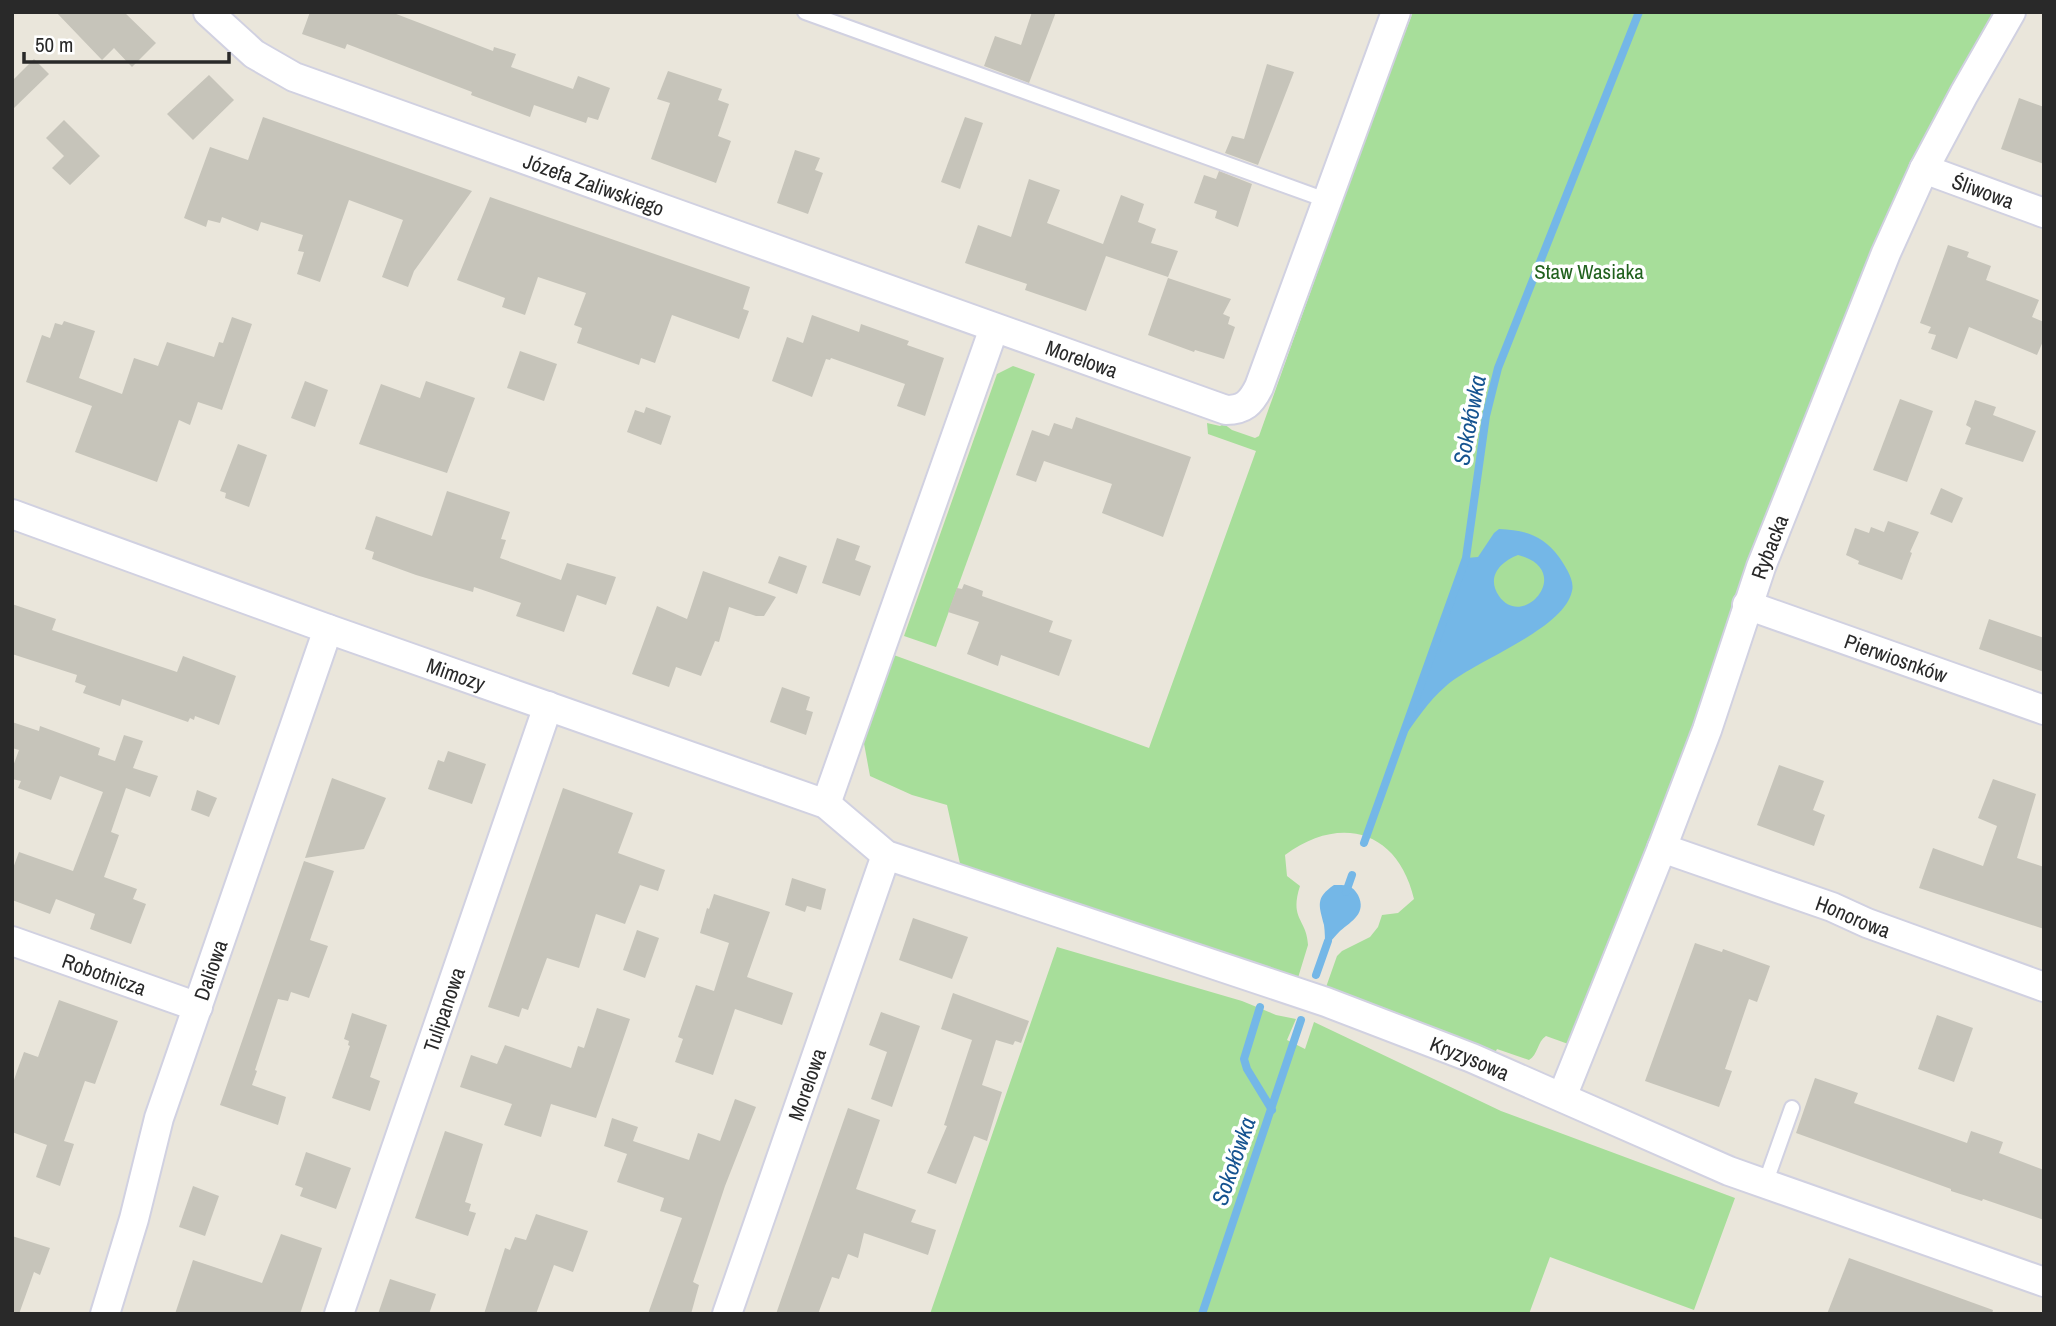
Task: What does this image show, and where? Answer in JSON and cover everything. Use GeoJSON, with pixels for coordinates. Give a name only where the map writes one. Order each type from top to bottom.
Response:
{"type":"FeatureCollection","features":[{"type":"Feature","properties":{"kind":"street","name":"Józefa Zaliwskiego"},"geometry":{"type":"LineString","coordinates":[[208,12],[254,54],[294,77],[994,328]]}},
{"type":"Feature","properties":{"kind":"street","name":"Morelowa"},"geometry":{"type":"LineString","coordinates":[[994,328],[1216,408],[1236,410],[1253,400],[1396,12]]}},
{"type":"Feature","properties":{"kind":"street","name":"Rybacka"},"geometry":{"type":"LineString","coordinates":[[1562,1097],[1662,848],[1707,730],[1747,605],[1886,253],[1924,169],[2011,12]]}},
{"type":"Feature","properties":{"kind":"street","name":"Śliwowa"},"geometry":{"type":"LineString","coordinates":[[1924,169],[2044,213]]}},
{"type":"Feature","properties":{"kind":"street"},"geometry":{"type":"LineString","coordinates":[[826,804],[994,328]]}},
{"type":"Feature","properties":{"kind":"street","name":"Mimozy"},"geometry":{"type":"LineString","coordinates":[[12,514],[328,629],[826,804],[886,855]]}},
{"type":"Feature","properties":{"kind":"street","name":"Pierwiosnków"},"geometry":{"type":"LineString","coordinates":[[1747,605],[2044,710]]}},
{"type":"Feature","properties":{"kind":"street","name":"Daliowa"},"geometry":{"type":"LineString","coordinates":[[105,1314],[134,1219],[159,1118],[328,629]]}},
{"type":"Feature","properties":{"kind":"street","name":"Tulipanowa"},"geometry":{"type":"LineString","coordinates":[[339,1314],[548,706]]}},
{"type":"Feature","properties":{"kind":"street","name":"Honorowa"},"geometry":{"type":"LineString","coordinates":[[1662,848],[1832,907],[1867,923],[2044,986]]}},
{"type":"Feature","properties":{"kind":"street","name":"Morelowa"},"geometry":{"type":"LineString","coordinates":[[727,1314],[886,855]]}},
{"type":"Feature","properties":{"kind":"street","name":"Kryzysowa"},"geometry":{"type":"LineString","coordinates":[[886,855],[1326,1002],[1422,1038],[1696,1157],[1765,1184],[2044,1282]]}},
{"type":"Feature","properties":{"kind":"street","name":"Robotnicza"},"geometry":{"type":"LineString","coordinates":[[12,941],[198,1007]]}},
{"type":"Feature","properties":{"kind":"lane"},"geometry":{"type":"LineString","coordinates":[[805,12],[1326,200]]}},
{"type":"Feature","properties":{"kind":"lane"},"geometry":{"type":"LineString","coordinates":[[1765,1184],[1792,1108]]}},
{"type":"Feature","properties":{"kind":"green space","name":"Staw Wasiaka"},"geometry":{"type":"Polygon","coordinates":[[[1413,12],[1995,12],[1919,152],[1755,547],[1723,635],[1702,707],[1571,1045],[1546,1036],[1529,1060],[1497,1049],[1494,1055],[1325,990],[1337,956],[1370,937],[1378,927],[1382,915],[1398,913],[1414,899],[1406,876],[1395,857],[1381,844],[1364,836],[1346,833],[1326,835],[1306,842],[1285,855],[1287,876],[1300,886],[1296,906],[1308,945],[1297,981],[961,868],[947,805],[912,795],[870,776],[863,738],[891,654],[1149,748],[1256,451],[1208,434],[1207,423],[1220,426],[1224,424],[1232,430],[1255,438],[1259,436],[1413,12]]]}},
{"type":"Feature","properties":{"kind":"green space"},"geometry":{"type":"Polygon","coordinates":[[[1013,366],[1035,374],[936,647],[904,636],[997,374],[1013,366]]]}},
{"type":"Feature","properties":{"kind":"green space"},"geometry":{"type":"Polygon","coordinates":[[[1057,947],[1296,1019],[1287,1040],[1305,1049],[1314,1022],[1501,1111],[1735,1198],[1694,1310],[1550,1257],[1529,1314],[930,1314],[1057,947]]]}},
{"type":"Feature","properties":{"kind":"water"},"geometry":{"type":"Polygon","coordinates":[[[1499,529],[1517,531],[1533,535],[1547,543],[1567,569],[1572,591],[1553,619],[1459,676],[1439,692],[1402,740],[1466,558],[1478,557],[1499,529]],[[1518,555],[1497,571],[1495,589],[1509,605],[1520,606],[1531,602],[1539,594],[1544,584],[1543,573],[1535,563],[1518,555]]]}},
{"type":"Feature","properties":{"kind":"water"},"geometry":{"type":"Polygon","coordinates":[[[1334,885],[1353,889],[1358,895],[1361,907],[1357,916],[1325,948],[1320,902],[1334,885]]]}},
{"type":"Feature","properties":{"kind":"building"},"geometry":{"type":"Polygon","coordinates":[[[56,12],[124,12],[156,43],[132,67],[114,48],[102,60],[56,12]]]}},
{"type":"Feature","properties":{"kind":"building"},"geometry":{"type":"Polygon","coordinates":[[[310,12],[391,12],[493,51],[494,47],[516,54],[511,67],[573,89],[578,76],[610,88],[598,120],[588,117],[586,123],[534,105],[530,117],[347,44],[345,49],[302,34],[310,12]]]}},
{"type":"Feature","properties":{"kind":"building"},"geometry":{"type":"Polygon","coordinates":[[[1032,12],[1056,12],[1029,83],[984,66],[995,36],[1021,45],[1032,12]]]}},
{"type":"Feature","properties":{"kind":"building"},"geometry":{"type":"Polygon","coordinates":[[[34,59],[49,74],[12,110],[12,81],[34,59]]]}},
{"type":"Feature","properties":{"kind":"building"},"geometry":{"type":"Polygon","coordinates":[[[1267,64],[1294,72],[1258,165],[1225,153],[1232,136],[1244,139],[1267,64]]]}},
{"type":"Feature","properties":{"kind":"building"},"geometry":{"type":"Polygon","coordinates":[[[668,71],[722,89],[718,100],[729,104],[718,136],[731,141],[716,183],[651,159],[670,103],[657,99],[668,71]]]}},
{"type":"Feature","properties":{"kind":"building"},"geometry":{"type":"Polygon","coordinates":[[[209,75],[234,100],[193,140],[167,114],[209,75]]]}},
{"type":"Feature","properties":{"kind":"building"},"geometry":{"type":"Polygon","coordinates":[[[2019,98],[2044,107],[2044,164],[2001,149],[2019,98]]]}},
{"type":"Feature","properties":{"kind":"building"},"geometry":{"type":"Polygon","coordinates":[[[263,117],[472,191],[414,271],[408,287],[382,277],[403,220],[349,200],[320,282],[297,274],[304,252],[298,251],[303,235],[261,222],[258,231],[222,217],[220,223],[208,220],[206,227],[184,218],[210,147],[248,160],[263,117]]]}},
{"type":"Feature","properties":{"kind":"building"},"geometry":{"type":"Polygon","coordinates":[[[965,117],[983,123],[960,189],[941,182],[965,117]]]}},
{"type":"Feature","properties":{"kind":"building"},"geometry":{"type":"Polygon","coordinates":[[[64,120],[100,156],[70,185],[52,168],[64,156],[46,138],[64,120]]]}},
{"type":"Feature","properties":{"kind":"building"},"geometry":{"type":"Polygon","coordinates":[[[795,150],[820,158],[815,170],[823,173],[808,214],[777,203],[795,150]]]}},
{"type":"Feature","properties":{"kind":"building"},"geometry":{"type":"Polygon","coordinates":[[[1219,171],[1252,184],[1238,227],[1215,218],[1217,211],[1194,203],[1204,175],[1216,179],[1219,171]]]}},
{"type":"Feature","properties":{"kind":"building"},"geometry":{"type":"Polygon","coordinates":[[[1029,179],[1060,190],[1047,223],[1103,244],[1121,195],[1144,204],[1138,222],[1156,229],[1151,243],[1178,251],[1168,277],[1106,256],[1086,311],[1025,290],[1027,284],[965,263],[978,225],[1011,237],[1029,179]]]}},
{"type":"Feature","properties":{"kind":"building"},"geometry":{"type":"Polygon","coordinates":[[[490,197],[750,287],[743,309],[749,311],[739,339],[672,315],[655,363],[641,358],[639,365],[577,343],[582,328],[574,325],[586,293],[538,277],[525,315],[502,307],[505,298],[457,280],[490,197]]]}},
{"type":"Feature","properties":{"kind":"building"},"geometry":{"type":"Polygon","coordinates":[[[1948,245],[1969,252],[1967,257],[1991,266],[1986,280],[2039,300],[2032,317],[2044,322],[2044,339],[2037,355],[1969,327],[1957,359],[1931,349],[1936,335],[1928,333],[1931,327],[1920,323],[1948,245]]]}},
{"type":"Feature","properties":{"kind":"building"},"geometry":{"type":"Polygon","coordinates":[[[1168,278],[1231,299],[1223,314],[1230,317],[1228,324],[1235,327],[1224,359],[1195,350],[1194,352],[1148,335],[1168,278]]]}},
{"type":"Feature","properties":{"kind":"building"},"geometry":{"type":"Polygon","coordinates":[[[812,315],[859,332],[861,324],[909,341],[907,345],[944,358],[925,416],[897,406],[905,384],[831,358],[826,359],[812,397],[772,381],[787,337],[803,343],[812,315]]]}},
{"type":"Feature","properties":{"kind":"building"},"geometry":{"type":"Polygon","coordinates":[[[232,317],[252,324],[222,410],[198,402],[190,425],[179,420],[157,482],[75,452],[92,406],[26,382],[42,335],[50,338],[55,323],[62,325],[64,321],[95,331],[79,378],[122,394],[134,358],[158,366],[167,342],[214,357],[219,342],[223,343],[232,317]]]}},
{"type":"Feature","properties":{"kind":"building"},"geometry":{"type":"Polygon","coordinates":[[[520,351],[557,364],[544,401],[507,388],[520,351]]]}},
{"type":"Feature","properties":{"kind":"building"},"geometry":{"type":"Polygon","coordinates":[[[305,381],[328,390],[315,427],[291,418],[305,381]]]}},
{"type":"Feature","properties":{"kind":"building"},"geometry":{"type":"Polygon","coordinates":[[[426,381],[475,398],[447,473],[359,444],[381,384],[420,398],[426,381]]]}},
{"type":"Feature","properties":{"kind":"building"},"geometry":{"type":"Polygon","coordinates":[[[1900,399],[1933,411],[1907,482],[1873,470],[1900,399]]]}},
{"type":"Feature","properties":{"kind":"building"},"geometry":{"type":"Polygon","coordinates":[[[1975,400],[1996,407],[1993,415],[2036,431],[2023,462],[1965,444],[1971,428],[1966,425],[1975,400]]]}},
{"type":"Feature","properties":{"kind":"building"},"geometry":{"type":"Polygon","coordinates":[[[646,407],[671,416],[661,445],[627,432],[635,410],[644,413],[646,407]]]}},
{"type":"Feature","properties":{"kind":"building"},"geometry":{"type":"Polygon","coordinates":[[[1076,417],[1191,457],[1163,537],[1102,513],[1112,484],[1044,461],[1036,482],[1016,475],[1032,430],[1049,436],[1054,423],[1072,429],[1076,417]]]}},
{"type":"Feature","properties":{"kind":"building"},"geometry":{"type":"Polygon","coordinates":[[[238,444],[267,455],[249,507],[225,498],[226,493],[220,491],[238,444]]]}},
{"type":"Feature","properties":{"kind":"building"},"geometry":{"type":"Polygon","coordinates":[[[1941,488],[1963,498],[1952,523],[1930,514],[1941,488]]]}},
{"type":"Feature","properties":{"kind":"building"},"geometry":{"type":"Polygon","coordinates":[[[447,491],[510,512],[501,539],[506,540],[500,558],[561,580],[567,563],[616,577],[606,605],[577,595],[564,632],[516,616],[521,603],[474,587],[473,592],[372,559],[374,552],[365,549],[376,516],[432,536],[447,491]]]}},
{"type":"Feature","properties":{"kind":"building"},"geometry":{"type":"Polygon","coordinates":[[[1888,521],[1919,532],[1902,580],[1858,564],[1859,561],[1846,555],[1855,528],[1869,533],[1871,527],[1884,532],[1888,521]]]}},
{"type":"Feature","properties":{"kind":"building"},"geometry":{"type":"Polygon","coordinates":[[[837,538],[860,546],[855,560],[871,566],[860,596],[822,583],[837,538]]]}},
{"type":"Feature","properties":{"kind":"building"},"geometry":{"type":"Polygon","coordinates":[[[779,556],[807,566],[797,594],[768,583],[779,556]]]}},
{"type":"Feature","properties":{"kind":"building"},"geometry":{"type":"Polygon","coordinates":[[[703,571],[776,597],[764,616],[729,607],[719,642],[715,641],[701,676],[676,667],[669,687],[632,674],[657,606],[687,619],[703,571]]]}},
{"type":"Feature","properties":{"kind":"building"},"geometry":{"type":"Polygon","coordinates":[[[964,584],[983,591],[982,596],[1053,621],[1049,632],[1072,640],[1059,676],[1001,655],[998,666],[967,654],[979,622],[948,612],[957,588],[962,589],[964,584]]]}},
{"type":"Feature","properties":{"kind":"building"},"geometry":{"type":"Polygon","coordinates":[[[12,604],[56,619],[52,630],[177,672],[183,656],[236,676],[219,725],[195,716],[194,720],[190,718],[188,722],[122,699],[120,706],[83,693],[86,686],[75,682],[77,675],[12,654],[12,604]]]}},
{"type":"Feature","properties":{"kind":"building"},"geometry":{"type":"Polygon","coordinates":[[[1989,619],[2044,638],[2044,672],[1979,649],[1989,619]]]}},
{"type":"Feature","properties":{"kind":"building"},"geometry":{"type":"Polygon","coordinates":[[[782,687],[810,697],[806,710],[813,712],[806,735],[770,722],[782,687]]]}},
{"type":"Feature","properties":{"kind":"building"},"geometry":{"type":"Polygon","coordinates":[[[12,722],[39,731],[40,726],[100,748],[98,755],[115,761],[124,735],[143,741],[133,768],[158,776],[150,797],[126,788],[111,832],[119,835],[104,877],[137,889],[133,899],[146,904],[131,944],[90,929],[95,914],[56,899],[50,914],[12,900],[12,871],[19,852],[73,871],[103,792],[60,776],[51,800],[18,788],[21,781],[12,779],[12,769],[19,750],[12,748],[12,722]]]}},
{"type":"Feature","properties":{"kind":"building"},"geometry":{"type":"Polygon","coordinates":[[[448,751],[486,764],[472,804],[428,789],[438,760],[444,762],[448,751]]]}},
{"type":"Feature","properties":{"kind":"building"},"geometry":{"type":"Polygon","coordinates":[[[1779,765],[1824,781],[1813,810],[1825,815],[1814,846],[1757,825],[1779,765]]]}},
{"type":"Feature","properties":{"kind":"building"},"geometry":{"type":"Polygon","coordinates":[[[332,778],[386,798],[364,849],[305,858],[332,778]]]}},
{"type":"Feature","properties":{"kind":"building"},"geometry":{"type":"Polygon","coordinates":[[[1993,779],[2036,794],[2017,858],[2044,867],[2044,929],[1919,888],[1933,848],[1983,866],[1997,826],[1978,818],[1993,779]]]}},
{"type":"Feature","properties":{"kind":"building"},"geometry":{"type":"Polygon","coordinates":[[[563,788],[633,813],[618,853],[665,870],[658,891],[640,885],[625,924],[596,914],[579,968],[547,958],[528,1010],[522,1008],[519,1017],[488,1007],[563,788]]]}},
{"type":"Feature","properties":{"kind":"building"},"geometry":{"type":"Polygon","coordinates":[[[197,790],[217,798],[209,817],[191,810],[197,790]]]}},
{"type":"Feature","properties":{"kind":"building"},"geometry":{"type":"Polygon","coordinates":[[[304,861],[334,871],[310,940],[328,946],[309,998],[291,992],[288,1001],[278,999],[255,1070],[257,1071],[252,1085],[286,1097],[278,1125],[220,1105],[304,861]]]}},
{"type":"Feature","properties":{"kind":"building"},"geometry":{"type":"Polygon","coordinates":[[[792,878],[826,889],[821,910],[807,906],[805,912],[785,905],[792,878]]]}},
{"type":"Feature","properties":{"kind":"building"},"geometry":{"type":"Polygon","coordinates":[[[714,894],[770,912],[747,977],[793,993],[782,1025],[735,1009],[713,1075],[675,1062],[683,1039],[678,1037],[696,985],[714,991],[729,943],[700,933],[714,894]]]}},
{"type":"Feature","properties":{"kind":"building"},"geometry":{"type":"Polygon","coordinates":[[[913,918],[968,937],[952,979],[899,960],[913,918]]]}},
{"type":"Feature","properties":{"kind":"building"},"geometry":{"type":"Polygon","coordinates":[[[637,930],[659,938],[645,978],[623,970],[637,930]]]}},
{"type":"Feature","properties":{"kind":"building"},"geometry":{"type":"Polygon","coordinates":[[[1695,943],[1722,952],[1723,949],[1770,966],[1757,1002],[1749,999],[1725,1069],[1732,1071],[1719,1107],[1645,1081],[1695,943]]]}},
{"type":"Feature","properties":{"kind":"building"},"geometry":{"type":"Polygon","coordinates":[[[953,993],[1029,1021],[1021,1043],[1015,1041],[1013,1045],[996,1040],[982,1085],[1002,1092],[987,1141],[974,1136],[956,1184],[927,1173],[947,1126],[944,1125],[972,1040],[941,1029],[953,993]]]}},
{"type":"Feature","properties":{"kind":"building"},"geometry":{"type":"Polygon","coordinates":[[[59,1000],[118,1021],[95,1084],[85,1081],[64,1141],[74,1144],[60,1186],[36,1177],[47,1145],[12,1132],[12,1086],[17,1071],[24,1052],[38,1057],[59,1000]]]}},
{"type":"Feature","properties":{"kind":"building"},"geometry":{"type":"Polygon","coordinates":[[[597,1008],[630,1019],[596,1118],[551,1104],[541,1137],[504,1125],[512,1104],[460,1087],[471,1055],[497,1064],[505,1045],[571,1068],[578,1046],[584,1048],[597,1008]]]}},
{"type":"Feature","properties":{"kind":"building"},"geometry":{"type":"Polygon","coordinates":[[[881,1012],[920,1026],[892,1107],[871,1099],[887,1052],[869,1045],[881,1012]]]}},
{"type":"Feature","properties":{"kind":"building"},"geometry":{"type":"Polygon","coordinates":[[[352,1013],[387,1025],[370,1077],[380,1081],[370,1111],[332,1098],[350,1046],[349,1041],[344,1039],[352,1013]]]}},
{"type":"Feature","properties":{"kind":"building"},"geometry":{"type":"Polygon","coordinates":[[[1937,1015],[1973,1028],[1954,1082],[1918,1069],[1937,1015]]]}},
{"type":"Feature","properties":{"kind":"building"},"geometry":{"type":"Polygon","coordinates":[[[1815,1078],[1858,1093],[1854,1103],[1967,1143],[1971,1131],[2003,1142],[1999,1153],[2044,1170],[2044,1220],[1951,1191],[1796,1133],[1815,1078]]]}},
{"type":"Feature","properties":{"kind":"building"},"geometry":{"type":"Polygon","coordinates":[[[735,1099],[756,1107],[725,1186],[693,1282],[699,1285],[691,1314],[648,1314],[682,1218],[660,1211],[664,1198],[617,1182],[627,1154],[604,1146],[612,1118],[638,1127],[633,1141],[689,1160],[698,1133],[720,1141],[735,1099]]]}},
{"type":"Feature","properties":{"kind":"building"},"geometry":{"type":"Polygon","coordinates":[[[848,1108],[880,1120],[856,1189],[916,1210],[911,1222],[936,1230],[928,1255],[864,1233],[858,1258],[848,1254],[839,1279],[832,1277],[818,1314],[776,1314],[848,1108]]]}},
{"type":"Feature","properties":{"kind":"building"},"geometry":{"type":"Polygon","coordinates":[[[445,1131],[483,1144],[465,1202],[471,1204],[469,1211],[476,1213],[468,1236],[415,1218],[445,1131]]]}},
{"type":"Feature","properties":{"kind":"building"},"geometry":{"type":"Polygon","coordinates":[[[306,1152],[351,1168],[336,1209],[300,1196],[303,1188],[295,1185],[306,1152]]]}},
{"type":"Feature","properties":{"kind":"building"},"geometry":{"type":"Polygon","coordinates":[[[193,1186],[219,1196],[205,1236],[179,1227],[193,1186]]]}},
{"type":"Feature","properties":{"kind":"building"},"geometry":{"type":"Polygon","coordinates":[[[536,1214],[588,1231],[573,1272],[554,1265],[536,1314],[484,1314],[505,1248],[510,1250],[515,1237],[526,1240],[536,1214]]]}},
{"type":"Feature","properties":{"kind":"building"},"geometry":{"type":"Polygon","coordinates":[[[281,1234],[322,1248],[300,1314],[175,1314],[193,1260],[262,1283],[281,1234]]]}},
{"type":"Feature","properties":{"kind":"building"},"geometry":{"type":"Polygon","coordinates":[[[12,1236],[50,1248],[40,1275],[34,1272],[19,1314],[12,1314],[12,1236]]]}},
{"type":"Feature","properties":{"kind":"building"},"geometry":{"type":"Polygon","coordinates":[[[1849,1258],[1993,1310],[1992,1314],[1827,1314],[1849,1258]]]}},
{"type":"Feature","properties":{"kind":"building"},"geometry":{"type":"Polygon","coordinates":[[[390,1279],[436,1294],[429,1314],[378,1314],[390,1279]]]}},
{"type":"Feature","properties":{"kind":"waterway","name":"Sokołówka"},"geometry":{"type":"LineString","coordinates":[[1364,843],[1466,558],[1486,416],[1498,368],[1639,12]]}},
{"type":"Feature","properties":{"kind":"waterway","name":"Sokołówka"},"geometry":{"type":"LineString","coordinates":[[1346,892],[1352,875]]}},
{"type":"Feature","properties":{"kind":"waterway","name":"Sokołówka"},"geometry":{"type":"LineString","coordinates":[[1316,975],[1328,941]]}},
{"type":"Feature","properties":{"kind":"waterway"},"geometry":{"type":"LineString","coordinates":[[1260,1007],[1244,1059],[1247,1069],[1272,1110]]}},
{"type":"Feature","properties":{"kind":"waterway","name":"Sokołówka"},"geometry":{"type":"LineString","coordinates":[[1202,1314],[1301,1020]]}}]}
